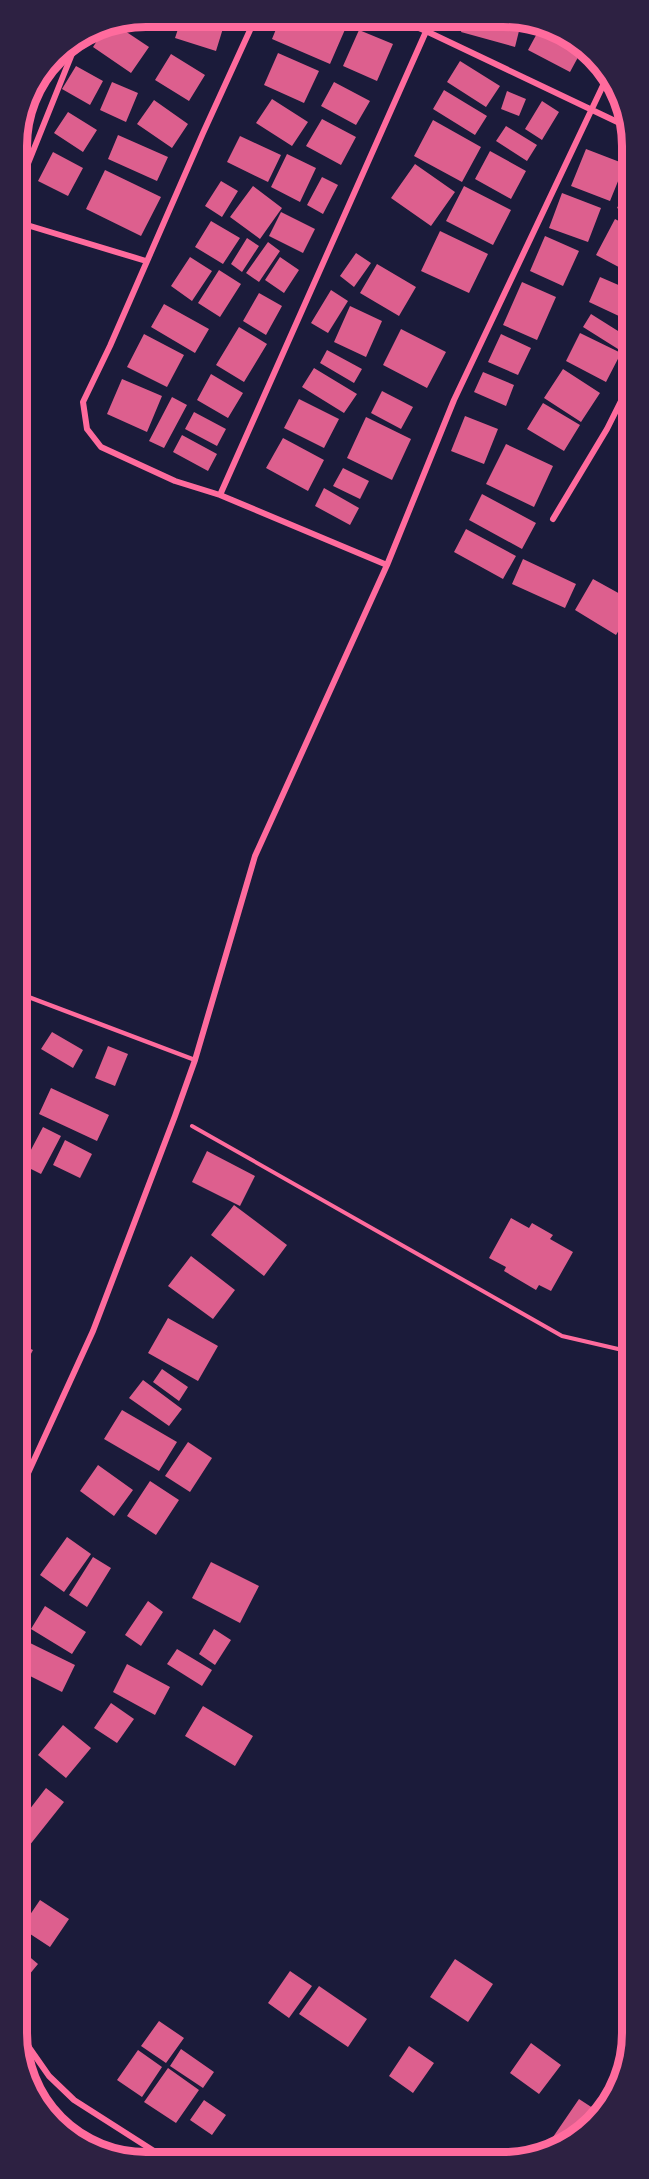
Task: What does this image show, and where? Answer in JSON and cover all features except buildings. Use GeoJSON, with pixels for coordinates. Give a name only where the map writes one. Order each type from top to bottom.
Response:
{"type":"FeatureCollection","features":[{"type":"Feature","properties":{"kind":"street"},"geometry":{"type":"LineString","coordinates":[[251,27],[83,402],[87,429],[101,447],[175,481],[220,495],[387,565]]}},
{"type":"Feature","properties":{"kind":"street"},"geometry":{"type":"LineString","coordinates":[[416,27],[620,123]]}},
{"type":"Feature","properties":{"kind":"street"},"geometry":{"type":"LineString","coordinates":[[220,495],[428,27]]}},
{"type":"Feature","properties":{"kind":"street"},"geometry":{"type":"LineString","coordinates":[[27,166],[72,54]]}},
{"type":"Feature","properties":{"kind":"street"},"geometry":{"type":"LineString","coordinates":[[27,1475],[93,1331],[175,1116],[195,1060],[255,856],[387,565],[454,400],[604,84]]}},
{"type":"Feature","properties":{"kind":"street"},"geometry":{"type":"LineString","coordinates":[[27,225],[146,261]]}},
{"type":"Feature","properties":{"kind":"street"},"geometry":{"type":"LineString","coordinates":[[553,519],[607,429],[622,399]]}},
{"type":"Feature","properties":{"kind":"street"},"geometry":{"type":"LineString","coordinates":[[28,2046],[49,2076],[74,2100],[155,2152]]}},
{"type":"Feature","properties":{"kind":"lane"},"geometry":{"type":"LineString","coordinates":[[27,996],[195,1060]]}},
{"type":"Feature","properties":{"kind":"path"},"geometry":{"type":"LineString","coordinates":[[175,1116],[562,1336],[622,1350]]}}]}
